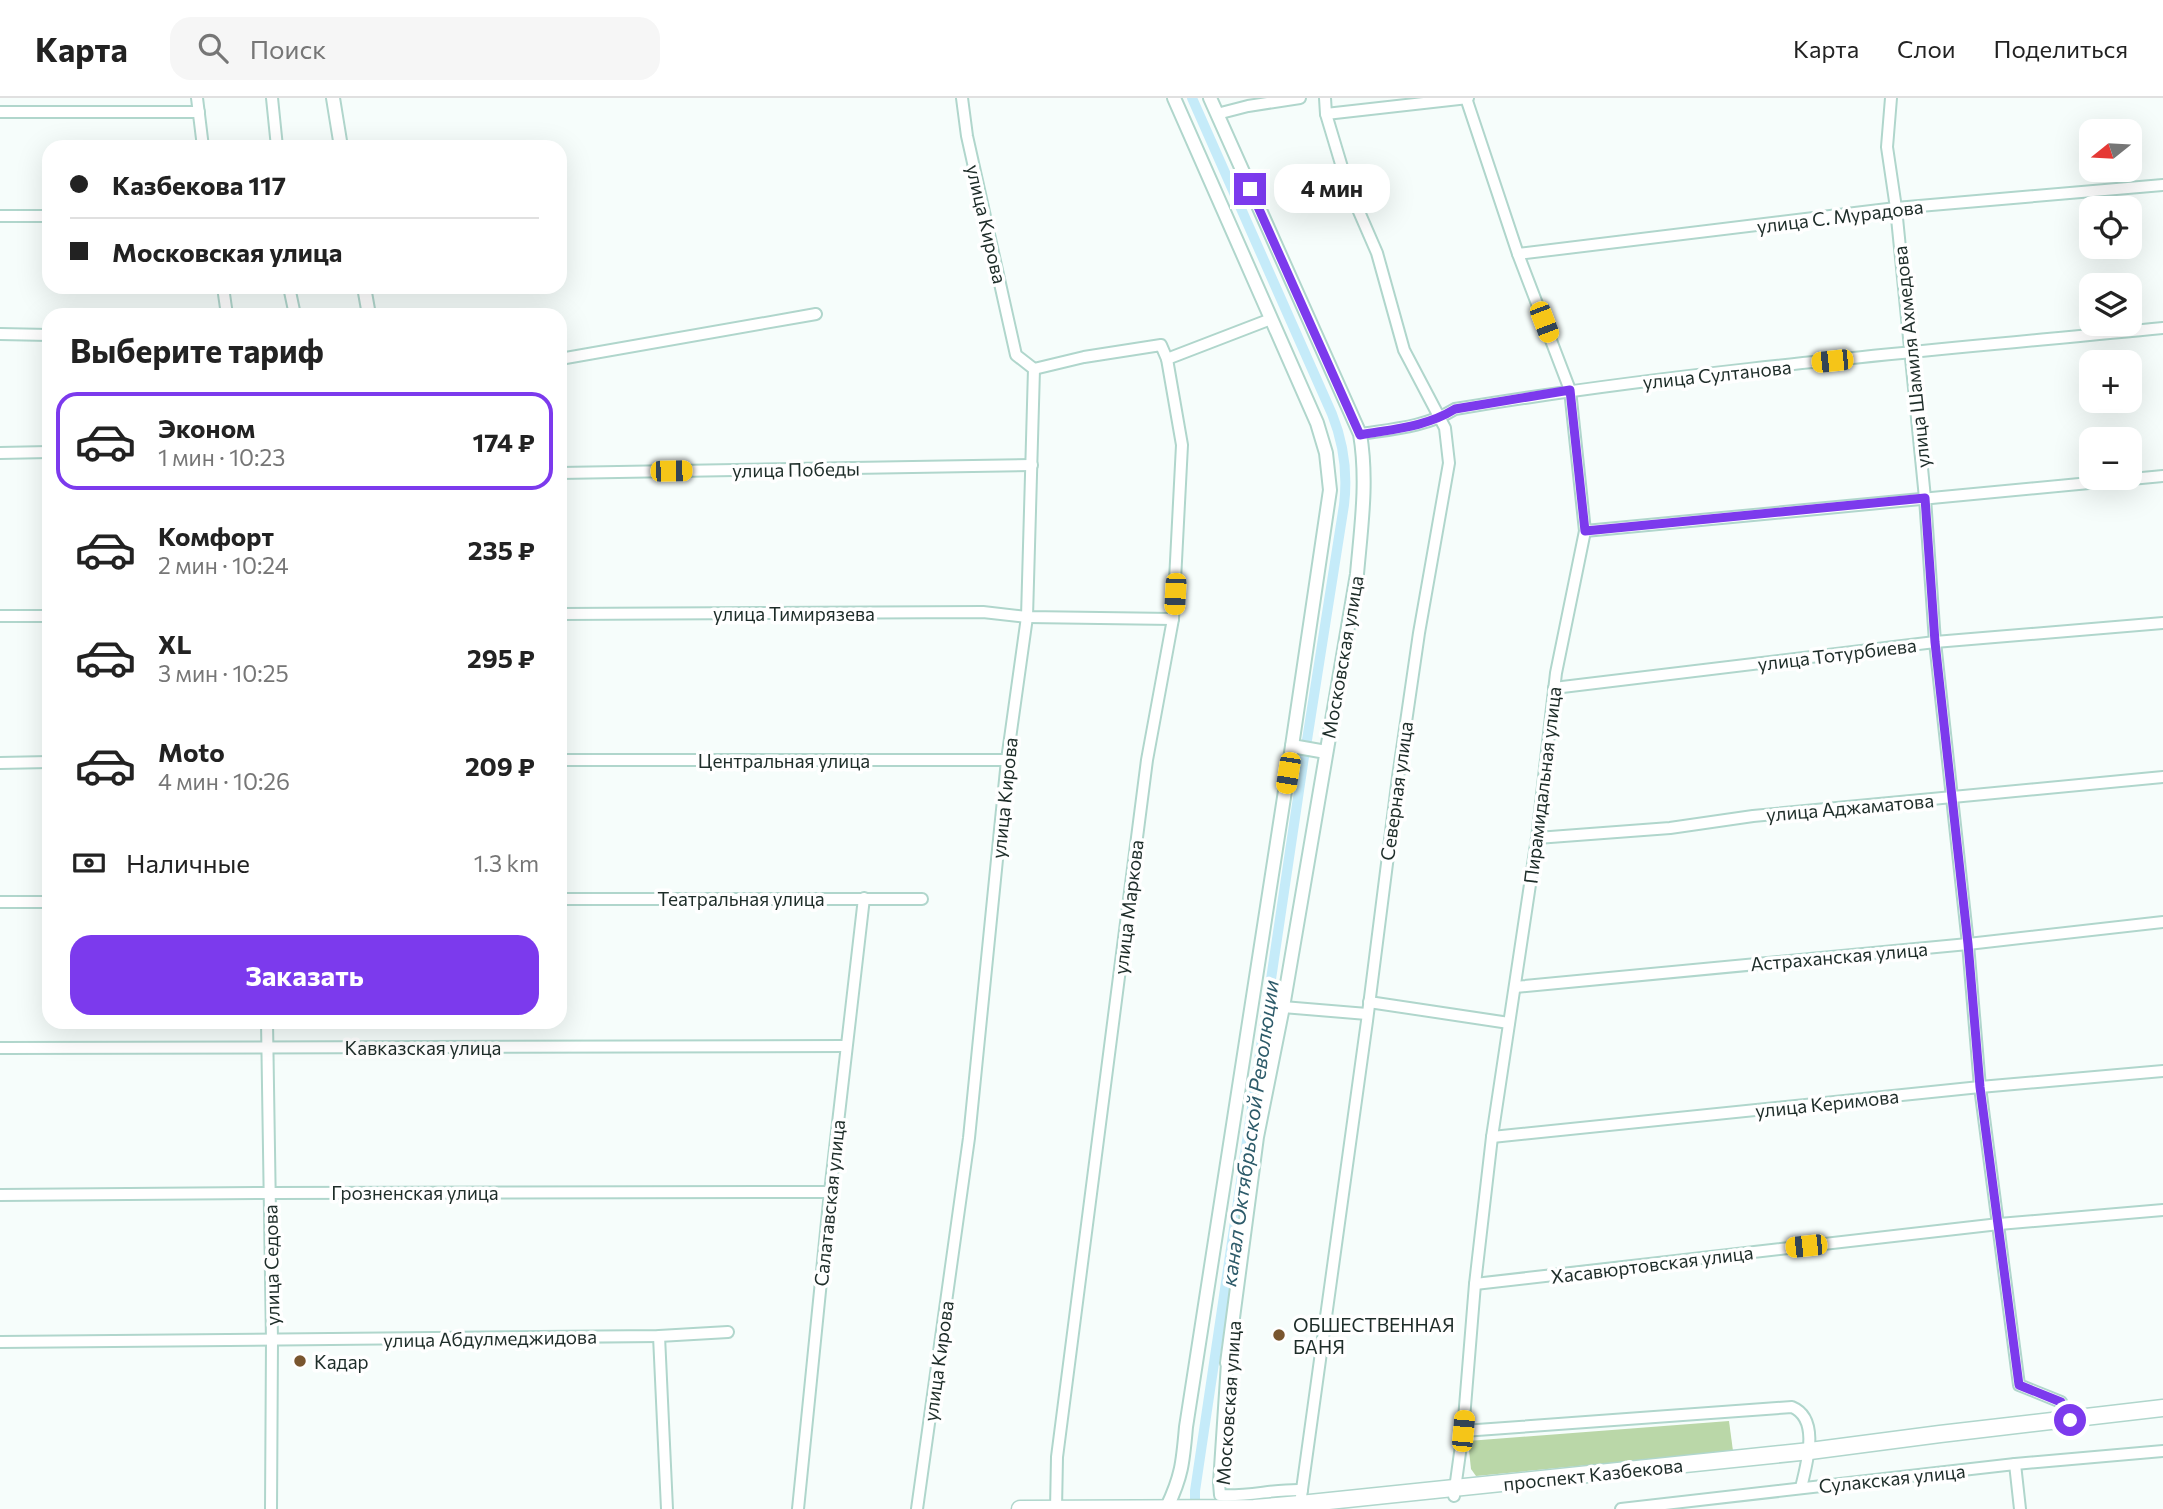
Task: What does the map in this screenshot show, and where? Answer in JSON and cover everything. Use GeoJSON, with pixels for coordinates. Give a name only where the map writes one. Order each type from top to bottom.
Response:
{"type":"FeatureCollection","features":[{"type":"Feature","properties":{"kind":"highway","name":"проспект Казбекова"},"geometry":{"type":"LineString","coordinates":[[1809,1455],[1940,1434],[2163,1408]]}},
{"type":"Feature","properties":{"kind":"highway","name":"проспект Казбекова"},"geometry":{"type":"LineString","coordinates":[[1328,1509],[1454,1492],[2072,1431],[2163,1419]]}},
{"type":"Feature","properties":{"kind":"highway","name":"проспект Казбекова"},"geometry":{"type":"LineString","coordinates":[[1020,1509],[1254,1508],[1301,1497],[1454,1492]]}},
{"type":"Feature","properties":{"kind":"main road"},"geometry":{"type":"LineString","coordinates":[[335,98],[342,140]]}},
{"type":"Feature","properties":{"kind":"main road","name":"Московская улица"},"geometry":{"type":"LineString","coordinates":[[1167,1508],[1182,1469],[1186,1427],[1330,490],[1325,446],[1317,423],[1174,98]]}},
{"type":"Feature","properties":{"kind":"main road","name":"Московская улица"},"geometry":{"type":"LineString","coordinates":[[1210,98],[1360,435],[1363,452],[1363,507],[1357,574],[1283,1007],[1257,1137],[1227,1363]]}},
{"type":"Feature","properties":{"kind":"main road"},"geometry":{"type":"LineString","coordinates":[[1292,746],[1326,752]]}},
{"type":"Feature","properties":{"kind":"street"},"geometry":{"type":"LineString","coordinates":[[197,98],[203,140]]}},
{"type":"Feature","properties":{"kind":"street"},"geometry":{"type":"LineString","coordinates":[[272,98],[276,140]]}},
{"type":"Feature","properties":{"kind":"street","name":"улица Кирова"},"geometry":{"type":"LineString","coordinates":[[917,1509],[969,1139],[1007,760],[1027,617],[1032,466],[1034,369],[1016,355],[967,136],[962,98]]}},
{"type":"Feature","properties":{"kind":"street"},"geometry":{"type":"LineString","coordinates":[[1217,114],[1300,98]]}},
{"type":"Feature","properties":{"kind":"street","name":"Северная улица"},"geometry":{"type":"LineString","coordinates":[[1301,1497],[1413,672],[1449,463],[1445,428],[1404,350],[1377,253],[1347,184],[1326,114],[1325,98]]}},
{"type":"Feature","properties":{"kind":"street"},"geometry":{"type":"LineString","coordinates":[[1326,114],[1467,98]]}},
{"type":"Feature","properties":{"kind":"street","name":"Пирамидальная улица"},"geometry":{"type":"LineString","coordinates":[[1454,1492],[1463,1431],[1475,1284],[1492,1138],[1537,838],[1554,688],[1585,531],[1570,390],[1518,254],[1467,98]]}},
{"type":"Feature","properties":{"kind":"street","name":"улица Шамиля Ахмедова"},"geometry":{"type":"LineString","coordinates":[[1891,98],[1887,147],[1911,352],[1935,642],[1968,944],[1980,1087],[2019,1385],[2061,1402],[2070,1420]]}},
{"type":"Feature","properties":{"kind":"street"},"geometry":{"type":"LineString","coordinates":[[0,112],[199,112]]}},
{"type":"Feature","properties":{"kind":"street","name":"улица С. Мурадова"},"geometry":{"type":"LineString","coordinates":[[1518,254],[1896,208],[2163,185]]}},
{"type":"Feature","properties":{"kind":"street"},"geometry":{"type":"LineString","coordinates":[[0,215],[42,216]]}},
{"type":"Feature","properties":{"kind":"street"},"geometry":{"type":"LineString","coordinates":[[567,358],[816,314]]}},
{"type":"Feature","properties":{"kind":"street"},"geometry":{"type":"LineString","coordinates":[[1034,369],[1084,357],[1161,345],[1167,359],[1271,319]]}},
{"type":"Feature","properties":{"kind":"street","name":"улица Султанова"},"geometry":{"type":"LineString","coordinates":[[1360,435],[1419,426],[1455,409],[1570,390],[1911,352],[2163,328]]}},
{"type":"Feature","properties":{"kind":"street"},"geometry":{"type":"LineString","coordinates":[[0,334],[42,335]]}},
{"type":"Feature","properties":{"kind":"street","name":"улица Маркова"},"geometry":{"type":"LineString","coordinates":[[1056,1509],[1057,1457],[1147,760],[1173,619],[1182,445],[1167,359]]}},
{"type":"Feature","properties":{"kind":"street"},"geometry":{"type":"LineString","coordinates":[[0,453],[42,452]]}},
{"type":"Feature","properties":{"kind":"street","name":"улица Победы"},"geometry":{"type":"LineString","coordinates":[[567,473],[1032,466]]}},
{"type":"Feature","properties":{"kind":"street"},"geometry":{"type":"LineString","coordinates":[[1585,531],[2163,476]]}},
{"type":"Feature","properties":{"kind":"street","name":"улица Тимирязева"},"geometry":{"type":"LineString","coordinates":[[567,614],[983,612],[1027,617],[1173,619]]}},
{"type":"Feature","properties":{"kind":"street"},"geometry":{"type":"LineString","coordinates":[[0,617],[42,616]]}},
{"type":"Feature","properties":{"kind":"street","name":"улица Тотурбиева"},"geometry":{"type":"LineString","coordinates":[[1554,688],[1935,642],[2163,623]]}},
{"type":"Feature","properties":{"kind":"street","name":"Центральная улица"},"geometry":{"type":"LineString","coordinates":[[567,760],[1007,760]]}},
{"type":"Feature","properties":{"kind":"street"},"geometry":{"type":"LineString","coordinates":[[0,763],[42,762]]}},
{"type":"Feature","properties":{"kind":"street","name":"улица Аджаматова"},"geometry":{"type":"LineString","coordinates":[[1537,838],[1670,828],[1754,816],[2163,777]]}},
{"type":"Feature","properties":{"kind":"street","name":"Салатавская улица"},"geometry":{"type":"LineString","coordinates":[[798,1509],[863,898]]}},
{"type":"Feature","properties":{"kind":"street","name":"Театральная улица"},"geometry":{"type":"LineString","coordinates":[[567,899],[922,899]]}},
{"type":"Feature","properties":{"kind":"street"},"geometry":{"type":"LineString","coordinates":[[0,902],[42,902]]}},
{"type":"Feature","properties":{"kind":"street","name":"Астраханская улица"},"geometry":{"type":"LineString","coordinates":[[1515,987],[1968,944],[2163,922]]}},
{"type":"Feature","properties":{"kind":"street"},"geometry":{"type":"LineString","coordinates":[[1283,1007],[1368,1008],[1509,1023]]}},
{"type":"Feature","properties":{"kind":"street","name":"улица Седова"},"geometry":{"type":"LineString","coordinates":[[267,1029],[272,1341],[271,1509]]}},
{"type":"Feature","properties":{"kind":"street","name":"Кавказская улица"},"geometry":{"type":"LineString","coordinates":[[0,1048],[846,1046]]}},
{"type":"Feature","properties":{"kind":"street","name":"улица Керимова"},"geometry":{"type":"LineString","coordinates":[[1492,1138],[1980,1087],[2163,1071]]}},
{"type":"Feature","properties":{"kind":"street","name":"Грозненская улица"},"geometry":{"type":"LineString","coordinates":[[0,1195],[830,1192]]}},
{"type":"Feature","properties":{"kind":"street","name":"Хасавюртовская улица"},"geometry":{"type":"LineString","coordinates":[[1475,1284],[1999,1224],[2163,1210]]}},
{"type":"Feature","properties":{"kind":"street","name":"улица Абдулмеджидова"},"geometry":{"type":"LineString","coordinates":[[0,1342],[272,1341],[728,1332]]}},
{"type":"Feature","properties":{"kind":"street"},"geometry":{"type":"LineString","coordinates":[[659,1335],[667,1509]]}},
{"type":"Feature","properties":{"kind":"street","name":"Московская улица"},"geometry":{"type":"LineString","coordinates":[[1227,1363],[1220,1495],[1235,1496],[1281,1489],[1301,1497]]}},
{"type":"Feature","properties":{"kind":"street"},"geometry":{"type":"LineString","coordinates":[[1463,1431],[1792,1407],[1800,1412],[1807,1422],[1809,1455],[1801,1488]]}},
{"type":"Feature","properties":{"kind":"street","name":"Сулакская улица"},"geometry":{"type":"LineString","coordinates":[[1621,1509],[2015,1464],[2163,1451]]}},
{"type":"Feature","properties":{"kind":"street"},"geometry":{"type":"LineString","coordinates":[[2015,1464],[2020,1509]]}},
{"type":"Feature","properties":{"kind":"street"},"geometry":{"type":"LineString","coordinates":[[1726,1497],[1727,1509]]}},
{"type":"Feature","properties":{"kind":"green space"},"geometry":{"type":"Polygon","coordinates":[[[1729,1421],[1733,1451],[1476,1476],[1471,1469],[1468,1441],[1729,1421]]]}},
{"type":"Feature","properties":{"kind":"waterway","name":"канал Октябрьской Революции"},"geometry":{"type":"LineString","coordinates":[[1192,98],[1332,414],[1342,447],[1346,481],[1344,505],[1307,740]]}},
{"type":"Feature","properties":{"kind":"waterway","name":"канал Октябрьской Революции"},"geometry":{"type":"LineString","coordinates":[[1195,1509],[1195,1491],[1304,757]]}},
{"type":"Feature","properties":{"kind":"place","name":"ОБШЕСТВЕННАЯ БАНЯ"},"geometry":{"type":"Point","coordinates":[1279,1335]}},
{"type":"Feature","properties":{"kind":"place","name":"Кадар"},"geometry":{"type":"Point","coordinates":[300,1361]}},
{"type":"Feature","properties":{"kind":"route"},"geometry":{"type":"LineString","coordinates":[[1250,189],[1360,435],[1419,426],[1455,409],[1570,390],[1585,531],[1925,498],[1935,642],[1968,944],[1980,1087],[2019,1385],[2061,1402],[2070,1420]]}}]}
